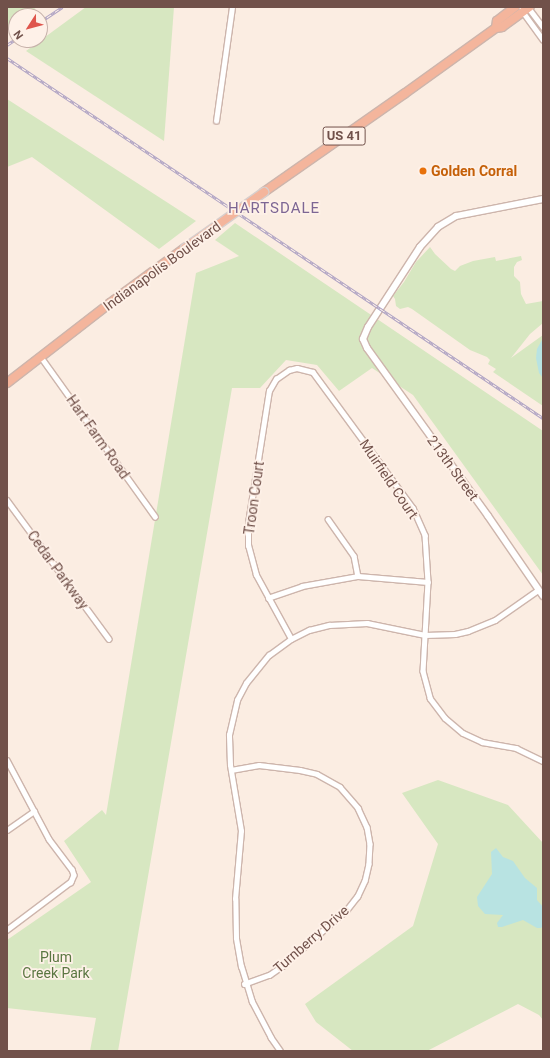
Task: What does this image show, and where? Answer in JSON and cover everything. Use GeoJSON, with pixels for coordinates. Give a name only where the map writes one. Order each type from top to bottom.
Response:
{"type":"FeatureCollection","features":[{"type":"Feature","properties":{"kind":"highway","name":"Indianapolis Boulevard"},"geometry":{"type":"LineString","coordinates":[[496,28],[497,21],[515,7]]}},
{"type":"Feature","properties":{"kind":"highway","name":"Indianapolis Boulevard"},"geometry":{"type":"LineString","coordinates":[[7,383],[110,303],[185,248],[496,28],[502,28],[526,8]]}},
{"type":"Feature","properties":{"kind":"street"},"geometry":{"type":"LineString","coordinates":[[216,121],[232,7]]}},
{"type":"Feature","properties":{"kind":"street"},"geometry":{"type":"LineString","coordinates":[[526,8],[543,27]]}},
{"type":"Feature","properties":{"kind":"street"},"geometry":{"type":"LineString","coordinates":[[526,8],[543,40]]}},
{"type":"Feature","properties":{"kind":"street","name":"213th Street"},"geometry":{"type":"LineString","coordinates":[[543,199],[456,216],[438,227],[429,235],[416,253],[368,327],[363,339],[367,348],[483,509],[543,596]]}},
{"type":"Feature","properties":{"kind":"street","name":"Hart Farm Road"},"geometry":{"type":"LineString","coordinates":[[41,357],[155,516]]}},
{"type":"Feature","properties":{"kind":"street","name":"Muirfield Court"},"geometry":{"type":"LineString","coordinates":[[301,369],[313,372],[413,508],[425,534],[428,582],[423,671],[430,698],[445,718],[463,733],[482,742],[516,748],[543,761]]}},
{"type":"Feature","properties":{"kind":"street","name":"Troon Court"},"geometry":{"type":"LineString","coordinates":[[291,639],[256,575],[248,546],[248,523],[269,391],[276,379],[289,370],[301,369]]}},
{"type":"Feature","properties":{"kind":"street","name":"Cedar Parkway"},"geometry":{"type":"LineString","coordinates":[[7,500],[109,639]]}},
{"type":"Feature","properties":{"kind":"street"},"geometry":{"type":"LineString","coordinates":[[328,519],[354,556],[358,576]]}},
{"type":"Feature","properties":{"kind":"street"},"geometry":{"type":"LineString","coordinates":[[268,598],[302,586],[358,576],[428,582]]}},
{"type":"Feature","properties":{"kind":"street"},"geometry":{"type":"LineString","coordinates":[[280,1051],[260,1020],[246,984],[237,950],[235,899],[241,831],[231,770],[229,729],[246,683],[261,663],[291,639],[322,626],[367,622],[425,635],[455,634],[481,626],[509,611],[538,590]]}},
{"type":"Feature","properties":{"kind":"street"},"geometry":{"type":"LineString","coordinates":[[7,760],[50,839],[72,869],[74,875],[71,882],[7,930]]}},
{"type":"Feature","properties":{"kind":"street","name":"Turnberry Drive"},"geometry":{"type":"LineString","coordinates":[[231,770],[259,765],[300,770],[317,774],[340,787],[358,808],[367,827],[370,844],[369,864],[365,881],[358,896],[347,910],[284,966],[270,975],[246,984]]}},
{"type":"Feature","properties":{"kind":"street"},"geometry":{"type":"LineString","coordinates":[[7,830],[34,811]]}},
{"type":"Feature","properties":{"kind":"green space"},"geometry":{"type":"Polygon","coordinates":[[[7,7],[37,7],[8,8],[7,30],[7,7]]]}},
{"type":"Feature","properties":{"kind":"green space"},"geometry":{"type":"Polygon","coordinates":[[[86,7],[174,7],[164,141],[26,51],[30,48],[48,48],[48,35],[86,7]]]}},
{"type":"Feature","properties":{"kind":"green space"},"geometry":{"type":"Polygon","coordinates":[[[7,99],[196,221],[159,249],[32,157],[7,167],[7,99]]]}},
{"type":"Feature","properties":{"kind":"green space","name":"Plum Creek Park"},"geometry":{"type":"Polygon","coordinates":[[[235,223],[543,431],[543,575],[413,395],[372,368],[339,391],[317,365],[286,360],[260,388],[232,388],[118,1051],[90,1051],[96,1018],[7,1008],[7,940],[91,882],[64,841],[102,810],[106,815],[196,273],[239,256],[215,240],[235,223]]]}},
{"type":"Feature","properties":{"kind":"green space"},"geometry":{"type":"Polygon","coordinates":[[[430,247],[435,254],[455,271],[460,266],[473,261],[495,257],[496,261],[521,256],[522,260],[517,262],[514,267],[514,276],[520,282],[521,294],[526,304],[543,301],[543,323],[530,334],[511,358],[543,335],[543,406],[493,372],[496,369],[488,364],[490,360],[487,357],[470,350],[412,309],[408,307],[400,309],[396,306],[393,296],[404,282],[416,262],[430,247]]]}},
{"type":"Feature","properties":{"kind":"green space"},"geometry":{"type":"Polygon","coordinates":[[[438,780],[508,805],[543,843],[543,1020],[539,1015],[518,1004],[427,1051],[353,1051],[316,1022],[305,1004],[413,926],[438,844],[402,793],[438,780]]]}},
{"type":"Feature","properties":{"kind":"water"},"geometry":{"type":"Polygon","coordinates":[[[543,338],[543,378],[539,373],[536,358],[537,349],[543,338]]]}},
{"type":"Feature","properties":{"kind":"water"},"geometry":{"type":"Polygon","coordinates":[[[496,848],[503,857],[513,861],[525,878],[537,888],[537,900],[543,907],[543,926],[541,928],[537,928],[523,920],[498,927],[497,923],[503,915],[485,914],[478,906],[477,897],[492,874],[491,852],[496,848]]]}},
{"type":"Feature","properties":{"kind":"railway"},"geometry":{"type":"LineString","coordinates":[[48,17],[62,7]]}},
{"type":"Feature","properties":{"kind":"railway"},"geometry":{"type":"LineString","coordinates":[[7,58],[543,418]]}},
{"type":"Feature","properties":{"kind":"place","name":"Golden Corral"},"geometry":{"type":"Point","coordinates":[423,171]}},
{"type":"Feature","properties":{"kind":"district","name":"HARTSDALE"},"geometry":{"type":"Point","coordinates":[274,209]}}]}
